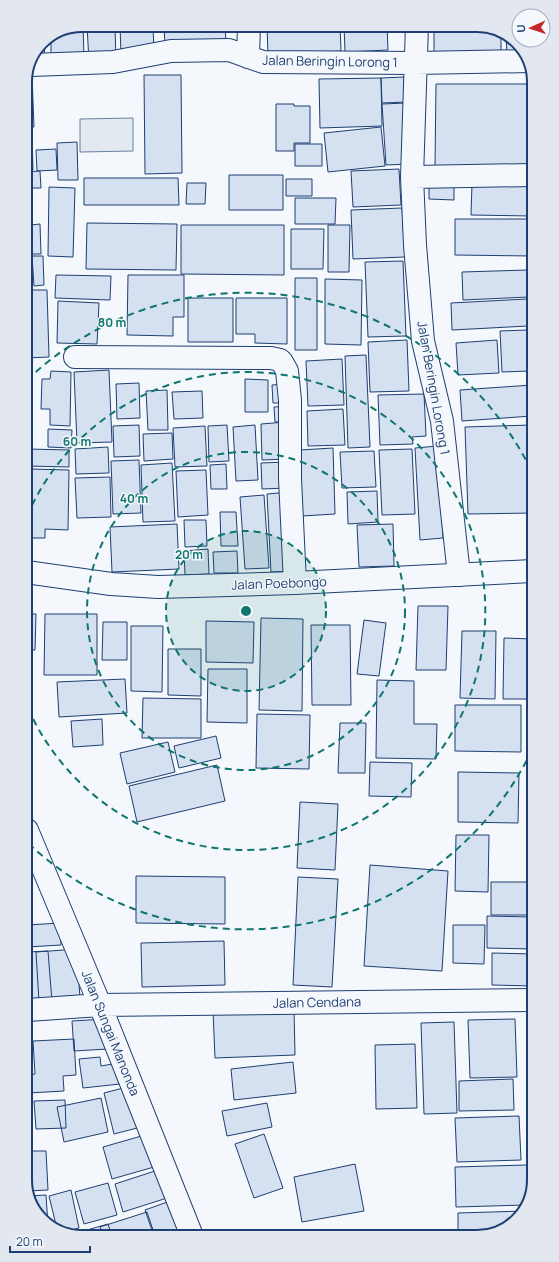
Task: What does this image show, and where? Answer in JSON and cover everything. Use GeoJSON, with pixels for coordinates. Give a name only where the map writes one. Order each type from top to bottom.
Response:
{"type":"FeatureCollection","features":[{"type":"Feature","properties":{"kind":"street"},"geometry":{"type":"LineString","coordinates":[[248,56],[249,32]]}},
{"type":"Feature","properties":{"kind":"street","name":"Jalan Beringin Lorong 1"},"geometry":{"type":"LineString","coordinates":[[417,32],[412,177],[415,245],[423,341],[442,421],[459,575]]}},
{"type":"Feature","properties":{"kind":"street","name":"Jalan Beringin Lorong 1"},"geometry":{"type":"LineString","coordinates":[[35,65],[112,62],[170,51],[229,50],[263,62],[416,63]]}},
{"type":"Feature","properties":{"kind":"street"},"geometry":{"type":"LineString","coordinates":[[416,63],[522,61]]}},
{"type":"Feature","properties":{"kind":"street"},"geometry":{"type":"LineString","coordinates":[[412,177],[527,175]]}},
{"type":"Feature","properties":{"kind":"street"},"geometry":{"type":"LineString","coordinates":[[75,357],[271,358],[280,360],[285,364],[290,400],[290,479],[295,583]]}},
{"type":"Feature","properties":{"kind":"street","name":"Jalan Poebongo"},"geometry":{"type":"LineString","coordinates":[[32,573],[111,584],[158,587],[295,583],[527,571]]}},
{"type":"Feature","properties":{"kind":"street","name":"Jalan Sungai Manonda"},"geometry":{"type":"LineString","coordinates":[[32,842],[100,1005],[190,1230]]}},
{"type":"Feature","properties":{"kind":"street","name":"Jalan Cendana"},"geometry":{"type":"LineString","coordinates":[[32,1010],[100,1005],[527,1000]]}},
{"type":"Feature","properties":{"kind":"shaded area"},"geometry":{"type":"Polygon","coordinates":[[[133,118],[133,151],[80,152],[80,119],[133,118]]]}},
{"type":"Feature","properties":{"kind":"building"},"geometry":{"type":"Polygon","coordinates":[[[83,32],[84,56],[51,57],[51,42],[72,33],[83,32]]]}},
{"type":"Feature","properties":{"kind":"building"},"geometry":{"type":"Polygon","coordinates":[[[87,32],[115,32],[116,61],[89,62],[87,32]]]}},
{"type":"Feature","properties":{"kind":"building"},"geometry":{"type":"Polygon","coordinates":[[[120,32],[153,32],[154,53],[121,55],[120,32]]]}},
{"type":"Feature","properties":{"kind":"building"},"geometry":{"type":"Polygon","coordinates":[[[164,32],[225,32],[226,43],[165,46],[164,32]]]}},
{"type":"Feature","properties":{"kind":"building"},"geometry":{"type":"Polygon","coordinates":[[[267,32],[340,32],[341,51],[268,55],[267,32]]]}},
{"type":"Feature","properties":{"kind":"building"},"geometry":{"type":"Polygon","coordinates":[[[344,32],[387,32],[388,50],[345,52],[344,32]]]}},
{"type":"Feature","properties":{"kind":"building"},"geometry":{"type":"Polygon","coordinates":[[[434,32],[481,32],[501,38],[501,52],[434,53],[434,32]]]}},
{"type":"Feature","properties":{"kind":"building"},"geometry":{"type":"Polygon","coordinates":[[[506,41],[511,44],[511,48],[515,48],[518,54],[507,54],[506,41]]]}},
{"type":"Feature","properties":{"kind":"building"},"geometry":{"type":"Polygon","coordinates":[[[44,48],[45,59],[38,59],[44,48]]]}},
{"type":"Feature","properties":{"kind":"building"},"geometry":{"type":"Polygon","coordinates":[[[144,75],[181,75],[182,173],[145,174],[144,75]]]}},
{"type":"Feature","properties":{"kind":"building"},"geometry":{"type":"Polygon","coordinates":[[[32,77],[34,127],[32,127],[32,77]]]}},
{"type":"Feature","properties":{"kind":"building"},"geometry":{"type":"Polygon","coordinates":[[[404,77],[405,102],[382,103],[381,78],[404,77]]]}},
{"type":"Feature","properties":{"kind":"building"},"geometry":{"type":"Polygon","coordinates":[[[381,78],[382,126],[320,128],[319,79],[381,78]]]}},
{"type":"Feature","properties":{"kind":"building"},"geometry":{"type":"Polygon","coordinates":[[[436,84],[527,84],[527,166],[435,166],[436,84]]]}},
{"type":"Feature","properties":{"kind":"building"},"geometry":{"type":"Polygon","coordinates":[[[407,103],[410,164],[386,165],[382,104],[407,103]]]}},
{"type":"Feature","properties":{"kind":"building"},"geometry":{"type":"Polygon","coordinates":[[[276,104],[310,106],[310,143],[294,143],[294,151],[276,151],[276,104]]]}},
{"type":"Feature","properties":{"kind":"building"},"geometry":{"type":"Polygon","coordinates":[[[381,127],[385,166],[328,172],[324,133],[381,127]]]}},
{"type":"Feature","properties":{"kind":"building"},"geometry":{"type":"Polygon","coordinates":[[[32,130],[33,170],[32,170],[32,130]]]}},
{"type":"Feature","properties":{"kind":"building"},"geometry":{"type":"Polygon","coordinates":[[[77,142],[78,180],[58,180],[57,143],[77,142]]]}},
{"type":"Feature","properties":{"kind":"building"},"geometry":{"type":"Polygon","coordinates":[[[295,144],[322,144],[322,166],[295,166],[295,144]]]}},
{"type":"Feature","properties":{"kind":"building"},"geometry":{"type":"Polygon","coordinates":[[[56,149],[57,170],[37,171],[36,150],[56,149]]]}},
{"type":"Feature","properties":{"kind":"building"},"geometry":{"type":"Polygon","coordinates":[[[399,169],[401,205],[353,207],[351,171],[399,169]]]}},
{"type":"Feature","properties":{"kind":"building"},"geometry":{"type":"Polygon","coordinates":[[[40,171],[41,188],[32,188],[32,172],[40,171]]]}},
{"type":"Feature","properties":{"kind":"building"},"geometry":{"type":"Polygon","coordinates":[[[229,175],[283,175],[283,210],[229,210],[229,175]]]}},
{"type":"Feature","properties":{"kind":"building"},"geometry":{"type":"Polygon","coordinates":[[[84,178],[178,178],[179,205],[84,205],[84,178]]]}},
{"type":"Feature","properties":{"kind":"building"},"geometry":{"type":"Polygon","coordinates":[[[527,178],[527,216],[471,215],[472,184],[527,178]]]}},
{"type":"Feature","properties":{"kind":"building"},"geometry":{"type":"Polygon","coordinates":[[[286,179],[312,179],[312,196],[286,196],[286,179]]]}},
{"type":"Feature","properties":{"kind":"building"},"geometry":{"type":"Polygon","coordinates":[[[187,183],[206,183],[205,204],[186,204],[187,183]]]}},
{"type":"Feature","properties":{"kind":"building"},"geometry":{"type":"Polygon","coordinates":[[[429,183],[454,183],[454,200],[429,199],[429,183]]]}},
{"type":"Feature","properties":{"kind":"building"},"geometry":{"type":"Polygon","coordinates":[[[49,187],[75,188],[73,257],[48,256],[49,187]]]}},
{"type":"Feature","properties":{"kind":"building"},"geometry":{"type":"Polygon","coordinates":[[[295,198],[336,198],[335,224],[295,224],[295,198]]]}},
{"type":"Feature","properties":{"kind":"building"},"geometry":{"type":"Polygon","coordinates":[[[402,208],[405,257],[353,259],[351,210],[402,208]]]}},
{"type":"Feature","properties":{"kind":"building"},"geometry":{"type":"Polygon","coordinates":[[[455,219],[527,219],[527,256],[455,255],[455,219]]]}},
{"type":"Feature","properties":{"kind":"building"},"geometry":{"type":"Polygon","coordinates":[[[87,223],[177,224],[176,270],[86,269],[87,223]]]}},
{"type":"Feature","properties":{"kind":"building"},"geometry":{"type":"Polygon","coordinates":[[[40,224],[41,254],[32,254],[32,225],[40,224]]]}},
{"type":"Feature","properties":{"kind":"building"},"geometry":{"type":"Polygon","coordinates":[[[181,225],[284,225],[284,275],[181,274],[181,225]]]}},
{"type":"Feature","properties":{"kind":"building"},"geometry":{"type":"Polygon","coordinates":[[[328,225],[350,225],[349,272],[328,272],[328,225]]]}},
{"type":"Feature","properties":{"kind":"building"},"geometry":{"type":"Polygon","coordinates":[[[291,229],[324,229],[323,269],[291,269],[291,229]]]}},
{"type":"Feature","properties":{"kind":"building"},"geometry":{"type":"Polygon","coordinates":[[[32,256],[43,256],[44,285],[34,286],[32,256]]]}},
{"type":"Feature","properties":{"kind":"building"},"geometry":{"type":"Polygon","coordinates":[[[403,261],[406,336],[368,337],[365,262],[403,261]]]}},
{"type":"Feature","properties":{"kind":"building"},"geometry":{"type":"Polygon","coordinates":[[[527,270],[527,297],[463,300],[462,272],[527,270]]]}},
{"type":"Feature","properties":{"kind":"building"},"geometry":{"type":"Polygon","coordinates":[[[56,275],[111,276],[110,300],[55,298],[56,275]]]}},
{"type":"Feature","properties":{"kind":"building"},"geometry":{"type":"Polygon","coordinates":[[[128,275],[184,275],[184,317],[173,317],[173,336],[127,335],[128,275]]]}},
{"type":"Feature","properties":{"kind":"building"},"geometry":{"type":"Polygon","coordinates":[[[295,278],[317,278],[317,350],[295,350],[295,278]]]}},
{"type":"Feature","properties":{"kind":"building"},"geometry":{"type":"Polygon","coordinates":[[[325,279],[362,280],[361,345],[325,344],[325,279]]]}},
{"type":"Feature","properties":{"kind":"building"},"geometry":{"type":"Polygon","coordinates":[[[32,290],[47,290],[49,357],[32,358],[32,290]]]}},
{"type":"Feature","properties":{"kind":"building"},"geometry":{"type":"Polygon","coordinates":[[[188,298],[233,298],[233,342],[188,342],[188,298]]]}},
{"type":"Feature","properties":{"kind":"building"},"geometry":{"type":"Polygon","coordinates":[[[236,298],[287,298],[287,344],[255,343],[255,334],[236,334],[236,298]]]}},
{"type":"Feature","properties":{"kind":"building"},"geometry":{"type":"Polygon","coordinates":[[[527,299],[527,326],[452,330],[451,303],[527,299]]]}},
{"type":"Feature","properties":{"kind":"building"},"geometry":{"type":"Polygon","coordinates":[[[58,301],[99,303],[97,344],[57,343],[58,301]]]}},
{"type":"Feature","properties":{"kind":"building"},"geometry":{"type":"Polygon","coordinates":[[[527,330],[527,371],[502,372],[500,331],[527,330]]]}},
{"type":"Feature","properties":{"kind":"building"},"geometry":{"type":"Polygon","coordinates":[[[407,340],[409,391],[370,392],[368,342],[407,340]]]}},
{"type":"Feature","properties":{"kind":"building"},"geometry":{"type":"Polygon","coordinates":[[[497,340],[499,373],[458,375],[456,343],[497,340]]]}},
{"type":"Feature","properties":{"kind":"building"},"geometry":{"type":"Polygon","coordinates":[[[366,355],[370,447],[348,448],[345,356],[366,355]]]}},
{"type":"Feature","properties":{"kind":"building"},"geometry":{"type":"Polygon","coordinates":[[[342,359],[344,405],[308,406],[306,361],[342,359]]]}},
{"type":"Feature","properties":{"kind":"building"},"geometry":{"type":"Polygon","coordinates":[[[109,370],[112,442],[77,443],[74,372],[109,370]]]}},
{"type":"Feature","properties":{"kind":"building"},"geometry":{"type":"Polygon","coordinates":[[[51,371],[71,372],[70,426],[50,425],[50,409],[41,409],[42,379],[50,379],[51,371]]]}},
{"type":"Feature","properties":{"kind":"building"},"geometry":{"type":"Polygon","coordinates":[[[245,379],[268,380],[268,412],[245,412],[245,379]]]}},
{"type":"Feature","properties":{"kind":"building"},"geometry":{"type":"Polygon","coordinates":[[[139,383],[140,418],[117,419],[116,384],[139,383]]]}},
{"type":"Feature","properties":{"kind":"building"},"geometry":{"type":"Polygon","coordinates":[[[286,384],[286,403],[273,403],[272,385],[286,384]]]}},
{"type":"Feature","properties":{"kind":"building"},"geometry":{"type":"Polygon","coordinates":[[[527,385],[527,416],[462,421],[460,390],[527,385]]]}},
{"type":"Feature","properties":{"kind":"building"},"geometry":{"type":"Polygon","coordinates":[[[167,390],[168,430],[148,430],[146,391],[167,390]]]}},
{"type":"Feature","properties":{"kind":"building"},"geometry":{"type":"Polygon","coordinates":[[[202,391],[203,418],[174,419],[172,392],[202,391]]]}},
{"type":"Feature","properties":{"kind":"building"},"geometry":{"type":"Polygon","coordinates":[[[424,394],[426,436],[412,437],[413,444],[380,445],[378,395],[424,394]]]}},
{"type":"Feature","properties":{"kind":"building"},"geometry":{"type":"Polygon","coordinates":[[[290,406],[290,422],[275,422],[274,407],[290,406]]]}},
{"type":"Feature","properties":{"kind":"building"},"geometry":{"type":"Polygon","coordinates":[[[343,409],[345,445],[308,446],[307,411],[343,409]]]}},
{"type":"Feature","properties":{"kind":"building"},"geometry":{"type":"Polygon","coordinates":[[[286,422],[288,459],[262,460],[261,424],[286,422]]]}},
{"type":"Feature","properties":{"kind":"building"},"geometry":{"type":"Polygon","coordinates":[[[139,425],[140,456],[114,457],[113,426],[139,425]]]}},
{"type":"Feature","properties":{"kind":"building"},"geometry":{"type":"Polygon","coordinates":[[[227,425],[229,461],[209,462],[208,426],[227,425]]]}},
{"type":"Feature","properties":{"kind":"building"},"geometry":{"type":"Polygon","coordinates":[[[255,425],[258,480],[236,481],[233,427],[255,425]]]}},
{"type":"Feature","properties":{"kind":"building"},"geometry":{"type":"Polygon","coordinates":[[[527,425],[527,513],[468,514],[465,427],[527,425]]]}},
{"type":"Feature","properties":{"kind":"building"},"geometry":{"type":"Polygon","coordinates":[[[205,426],[207,466],[175,467],[173,428],[205,426]]]}},
{"type":"Feature","properties":{"kind":"building"},"geometry":{"type":"Polygon","coordinates":[[[48,429],[72,430],[71,448],[48,447],[48,429]]]}},
{"type":"Feature","properties":{"kind":"building"},"geometry":{"type":"Polygon","coordinates":[[[172,433],[173,459],[144,461],[143,434],[172,433]]]}},
{"type":"Feature","properties":{"kind":"building"},"geometry":{"type":"Polygon","coordinates":[[[438,446],[443,538],[420,540],[415,448],[438,446]]]}},
{"type":"Feature","properties":{"kind":"building"},"geometry":{"type":"Polygon","coordinates":[[[108,447],[109,473],[76,474],[75,449],[108,447]]]}},
{"type":"Feature","properties":{"kind":"building"},"geometry":{"type":"Polygon","coordinates":[[[333,448],[335,514],[302,516],[300,450],[333,448]]]}},
{"type":"Feature","properties":{"kind":"building"},"geometry":{"type":"Polygon","coordinates":[[[32,449],[69,450],[69,467],[32,466],[32,449]]]}},
{"type":"Feature","properties":{"kind":"building"},"geometry":{"type":"Polygon","coordinates":[[[412,449],[415,514],[382,515],[379,450],[412,449]]]}},
{"type":"Feature","properties":{"kind":"building"},"geometry":{"type":"Polygon","coordinates":[[[374,451],[376,487],[342,488],[340,452],[374,451]]]}},
{"type":"Feature","properties":{"kind":"building"},"geometry":{"type":"Polygon","coordinates":[[[139,460],[141,513],[113,514],[111,461],[139,460]]]}},
{"type":"Feature","properties":{"kind":"building"},"geometry":{"type":"Polygon","coordinates":[[[286,462],[287,488],[262,489],[261,463],[286,462]]]}},
{"type":"Feature","properties":{"kind":"building"},"geometry":{"type":"Polygon","coordinates":[[[172,463],[175,521],[143,522],[141,465],[172,463]]]}},
{"type":"Feature","properties":{"kind":"building"},"geometry":{"type":"Polygon","coordinates":[[[226,464],[227,489],[211,489],[210,465],[226,464]]]}},
{"type":"Feature","properties":{"kind":"building"},"geometry":{"type":"Polygon","coordinates":[[[32,469],[69,470],[68,530],[45,529],[45,538],[32,538],[32,469]]]}},
{"type":"Feature","properties":{"kind":"building"},"geometry":{"type":"Polygon","coordinates":[[[206,470],[208,515],[178,517],[176,471],[206,470]]]}},
{"type":"Feature","properties":{"kind":"building"},"geometry":{"type":"Polygon","coordinates":[[[110,477],[111,517],[77,518],[75,478],[110,477]]]}},
{"type":"Feature","properties":{"kind":"building"},"geometry":{"type":"Polygon","coordinates":[[[377,491],[378,522],[348,524],[347,492],[377,491]]]}},
{"type":"Feature","properties":{"kind":"building"},"geometry":{"type":"Polygon","coordinates":[[[289,492],[294,571],[271,572],[267,494],[289,492]]]}},
{"type":"Feature","properties":{"kind":"building"},"geometry":{"type":"Polygon","coordinates":[[[264,495],[269,568],[245,569],[240,497],[264,495]]]}},
{"type":"Feature","properties":{"kind":"building"},"geometry":{"type":"Polygon","coordinates":[[[220,512],[236,512],[238,546],[221,546],[220,512]]]}},
{"type":"Feature","properties":{"kind":"building"},"geometry":{"type":"Polygon","coordinates":[[[184,520],[206,520],[207,546],[185,547],[184,520]]]}},
{"type":"Feature","properties":{"kind":"building"},"geometry":{"type":"Polygon","coordinates":[[[177,524],[179,569],[112,572],[110,527],[177,524]]]}},
{"type":"Feature","properties":{"kind":"building"},"geometry":{"type":"Polygon","coordinates":[[[393,524],[394,566],[359,567],[357,525],[393,524]]]}},
{"type":"Feature","properties":{"kind":"building"},"geometry":{"type":"Polygon","coordinates":[[[208,549],[209,574],[185,575],[184,551],[208,549]]]}},
{"type":"Feature","properties":{"kind":"building"},"geometry":{"type":"Polygon","coordinates":[[[237,551],[238,573],[214,573],[213,552],[237,551]]]}},
{"type":"Feature","properties":{"kind":"building"},"geometry":{"type":"Polygon","coordinates":[[[418,606],[448,606],[446,670],[416,670],[418,606]]]}},
{"type":"Feature","properties":{"kind":"building"},"geometry":{"type":"Polygon","coordinates":[[[32,614],[36,614],[35,650],[32,650],[32,614]]]}},
{"type":"Feature","properties":{"kind":"building"},"geometry":{"type":"Polygon","coordinates":[[[45,614],[97,614],[97,675],[44,675],[45,614]]]}},
{"type":"Feature","properties":{"kind":"building"},"geometry":{"type":"Polygon","coordinates":[[[261,618],[303,619],[302,711],[259,710],[261,618]]]}},
{"type":"Feature","properties":{"kind":"building"},"geometry":{"type":"Polygon","coordinates":[[[364,620],[386,623],[379,676],[357,674],[364,620]]]}},
{"type":"Feature","properties":{"kind":"building"},"geometry":{"type":"Polygon","coordinates":[[[206,621],[254,622],[253,663],[206,662],[206,621]]]}},
{"type":"Feature","properties":{"kind":"building"},"geometry":{"type":"Polygon","coordinates":[[[103,622],[127,622],[127,660],[102,660],[103,622]]]}},
{"type":"Feature","properties":{"kind":"building"},"geometry":{"type":"Polygon","coordinates":[[[311,625],[350,625],[351,705],[312,705],[311,625]]]}},
{"type":"Feature","properties":{"kind":"building"},"geometry":{"type":"Polygon","coordinates":[[[131,626],[163,626],[162,692],[131,691],[131,626]]]}},
{"type":"Feature","properties":{"kind":"building"},"geometry":{"type":"Polygon","coordinates":[[[462,631],[496,631],[495,699],[460,698],[462,631]]]}},
{"type":"Feature","properties":{"kind":"building"},"geometry":{"type":"Polygon","coordinates":[[[504,638],[527,639],[527,699],[503,699],[504,638]]]}},
{"type":"Feature","properties":{"kind":"building"},"geometry":{"type":"Polygon","coordinates":[[[168,649],[201,649],[201,696],[168,695],[168,649]]]}},
{"type":"Feature","properties":{"kind":"building"},"geometry":{"type":"Polygon","coordinates":[[[208,669],[247,669],[247,723],[207,722],[208,669]]]}},
{"type":"Feature","properties":{"kind":"building"},"geometry":{"type":"Polygon","coordinates":[[[125,679],[127,713],[59,717],[57,682],[125,679]]]}},
{"type":"Feature","properties":{"kind":"building"},"geometry":{"type":"Polygon","coordinates":[[[377,680],[414,681],[414,724],[437,724],[436,759],[376,758],[377,680]]]}},
{"type":"Feature","properties":{"kind":"building"},"geometry":{"type":"Polygon","coordinates":[[[143,698],[201,699],[201,738],[142,738],[143,698]]]}},
{"type":"Feature","properties":{"kind":"building"},"geometry":{"type":"Polygon","coordinates":[[[455,705],[521,705],[521,752],[455,751],[455,705]]]}},
{"type":"Feature","properties":{"kind":"building"},"geometry":{"type":"Polygon","coordinates":[[[257,714],[310,715],[309,769],[256,768],[257,714]]]}},
{"type":"Feature","properties":{"kind":"building"},"geometry":{"type":"Polygon","coordinates":[[[102,719],[103,745],[73,747],[71,721],[102,719]]]}},
{"type":"Feature","properties":{"kind":"building"},"geometry":{"type":"Polygon","coordinates":[[[340,723],[366,723],[365,773],[338,773],[340,723]]]}},
{"type":"Feature","properties":{"kind":"building"},"geometry":{"type":"Polygon","coordinates":[[[216,736],[221,758],[179,768],[174,746],[216,736]]]}},
{"type":"Feature","properties":{"kind":"building"},"geometry":{"type":"Polygon","coordinates":[[[168,742],[175,772],[127,784],[120,753],[168,742]]]}},
{"type":"Feature","properties":{"kind":"building"},"geometry":{"type":"Polygon","coordinates":[[[370,762],[412,763],[411,797],[369,796],[370,762]]]}},
{"type":"Feature","properties":{"kind":"building"},"geometry":{"type":"Polygon","coordinates":[[[217,765],[225,801],[137,822],[129,786],[217,765]]]}},
{"type":"Feature","properties":{"kind":"building"},"geometry":{"type":"Polygon","coordinates":[[[458,772],[519,773],[518,823],[458,822],[458,772]]]}},
{"type":"Feature","properties":{"kind":"building"},"geometry":{"type":"Polygon","coordinates":[[[300,802],[338,804],[335,870],[297,868],[300,802]]]}},
{"type":"Feature","properties":{"kind":"building"},"geometry":{"type":"Polygon","coordinates":[[[456,835],[489,835],[488,892],[455,891],[456,835]]]}},
{"type":"Feature","properties":{"kind":"building"},"geometry":{"type":"Polygon","coordinates":[[[370,865],[448,871],[442,971],[364,966],[370,865]]]}},
{"type":"Feature","properties":{"kind":"building"},"geometry":{"type":"Polygon","coordinates":[[[136,876],[225,877],[225,924],[136,923],[136,876]]]}},
{"type":"Feature","properties":{"kind":"building"},"geometry":{"type":"Polygon","coordinates":[[[298,877],[338,879],[332,987],[293,985],[298,877]]]}},
{"type":"Feature","properties":{"kind":"building"},"geometry":{"type":"Polygon","coordinates":[[[491,882],[527,882],[527,915],[491,915],[491,882]]]}},
{"type":"Feature","properties":{"kind":"building"},"geometry":{"type":"Polygon","coordinates":[[[487,916],[527,917],[527,949],[487,948],[487,916]]]}},
{"type":"Feature","properties":{"kind":"building"},"geometry":{"type":"Polygon","coordinates":[[[60,923],[61,945],[32,947],[32,925],[60,923]]]}},
{"type":"Feature","properties":{"kind":"building"},"geometry":{"type":"Polygon","coordinates":[[[453,925],[485,925],[484,964],[453,963],[453,925]]]}},
{"type":"Feature","properties":{"kind":"building"},"geometry":{"type":"Polygon","coordinates":[[[224,941],[225,985],[142,987],[141,943],[224,941]]]}},
{"type":"Feature","properties":{"kind":"building"},"geometry":{"type":"Polygon","coordinates":[[[77,949],[80,999],[39,1002],[36,952],[77,949]]]}},
{"type":"Feature","properties":{"kind":"building"},"geometry":{"type":"Polygon","coordinates":[[[48,951],[52,1002],[32,1004],[32,952],[48,951]]]}},
{"type":"Feature","properties":{"kind":"building"},"geometry":{"type":"Polygon","coordinates":[[[492,953],[527,954],[527,986],[492,985],[492,953]]]}},
{"type":"Feature","properties":{"kind":"building"},"geometry":{"type":"Polygon","coordinates":[[[294,1009],[295,1055],[215,1058],[213,1011],[294,1009]]]}},
{"type":"Feature","properties":{"kind":"building"},"geometry":{"type":"Polygon","coordinates":[[[105,1019],[108,1049],[74,1051],[72,1021],[105,1019]]]}},
{"type":"Feature","properties":{"kind":"building"},"geometry":{"type":"Polygon","coordinates":[[[515,1019],[517,1077],[470,1078],[468,1020],[515,1019]]]}},
{"type":"Feature","properties":{"kind":"building"},"geometry":{"type":"Polygon","coordinates":[[[454,1022],[457,1113],[424,1114],[421,1023],[454,1022]]]}},
{"type":"Feature","properties":{"kind":"building"},"geometry":{"type":"Polygon","coordinates":[[[74,1039],[76,1075],[63,1076],[64,1091],[32,1093],[32,1074],[35,1074],[33,1041],[74,1039]]]}},
{"type":"Feature","properties":{"kind":"building"},"geometry":{"type":"Polygon","coordinates":[[[415,1044],[417,1108],[376,1109],[375,1045],[415,1044]]]}},
{"type":"Feature","properties":{"kind":"building"},"geometry":{"type":"Polygon","coordinates":[[[100,1057],[101,1066],[118,1063],[120,1084],[83,1088],[79,1059],[100,1057]]]}},
{"type":"Feature","properties":{"kind":"building"},"geometry":{"type":"Polygon","coordinates":[[[293,1062],[296,1093],[234,1100],[231,1069],[293,1062]]]}},
{"type":"Feature","properties":{"kind":"building"},"geometry":{"type":"Polygon","coordinates":[[[513,1079],[514,1110],[459,1111],[459,1081],[513,1079]]]}},
{"type":"Feature","properties":{"kind":"building"},"geometry":{"type":"Polygon","coordinates":[[[131,1086],[141,1127],[114,1134],[104,1093],[131,1086]]]}},
{"type":"Feature","properties":{"kind":"building"},"geometry":{"type":"Polygon","coordinates":[[[101,1098],[108,1132],[64,1142],[57,1107],[101,1098]]]}},
{"type":"Feature","properties":{"kind":"building"},"geometry":{"type":"Polygon","coordinates":[[[65,1100],[66,1128],[36,1129],[34,1101],[65,1100]]]}},
{"type":"Feature","properties":{"kind":"building"},"geometry":{"type":"Polygon","coordinates":[[[267,1103],[272,1127],[227,1136],[222,1111],[267,1103]]]}},
{"type":"Feature","properties":{"kind":"building"},"geometry":{"type":"Polygon","coordinates":[[[519,1116],[521,1160],[457,1162],[455,1118],[519,1116]]]}},
{"type":"Feature","properties":{"kind":"building"},"geometry":{"type":"Polygon","coordinates":[[[264,1134],[283,1188],[254,1198],[235,1144],[264,1134]]]}},
{"type":"Feature","properties":{"kind":"building"},"geometry":{"type":"Polygon","coordinates":[[[145,1135],[154,1167],[112,1179],[103,1147],[145,1135]]]}},
{"type":"Feature","properties":{"kind":"building"},"geometry":{"type":"Polygon","coordinates":[[[32,1151],[46,1151],[48,1190],[33,1191],[32,1151]]]}},
{"type":"Feature","properties":{"kind":"building"},"geometry":{"type":"Polygon","coordinates":[[[355,1164],[364,1211],[302,1222],[294,1177],[355,1164]]]}},
{"type":"Feature","properties":{"kind":"building"},"geometry":{"type":"Polygon","coordinates":[[[527,1165],[526,1190],[522,1202],[520,1205],[456,1207],[455,1167],[527,1165]]]}},
{"type":"Feature","properties":{"kind":"building"},"geometry":{"type":"Polygon","coordinates":[[[158,1170],[167,1198],[123,1212],[115,1184],[158,1170]]]}},
{"type":"Feature","properties":{"kind":"building"},"geometry":{"type":"Polygon","coordinates":[[[108,1183],[117,1215],[84,1224],[75,1192],[108,1183]]]}},
{"type":"Feature","properties":{"kind":"building"},"geometry":{"type":"Polygon","coordinates":[[[71,1190],[79,1228],[72,1229],[55,1222],[49,1196],[71,1190]]]}},
{"type":"Feature","properties":{"kind":"building"},"geometry":{"type":"Polygon","coordinates":[[[46,1195],[47,1217],[42,1211],[35,1196],[46,1195]]]}},
{"type":"Feature","properties":{"kind":"building"},"geometry":{"type":"Polygon","coordinates":[[[170,1201],[181,1230],[152,1230],[145,1210],[170,1201]]]}},
{"type":"Feature","properties":{"kind":"building"},"geometry":{"type":"Polygon","coordinates":[[[517,1211],[513,1216],[499,1225],[478,1230],[458,1230],[458,1213],[517,1211]]]}},
{"type":"Feature","properties":{"kind":"building"},"geometry":{"type":"Polygon","coordinates":[[[147,1212],[153,1230],[101,1230],[100,1227],[147,1212]]]}},
{"type":"Feature","properties":{"kind":"building"},"geometry":{"type":"Polygon","coordinates":[[[108,1224],[110,1230],[87,1230],[108,1224]]]}}]}
